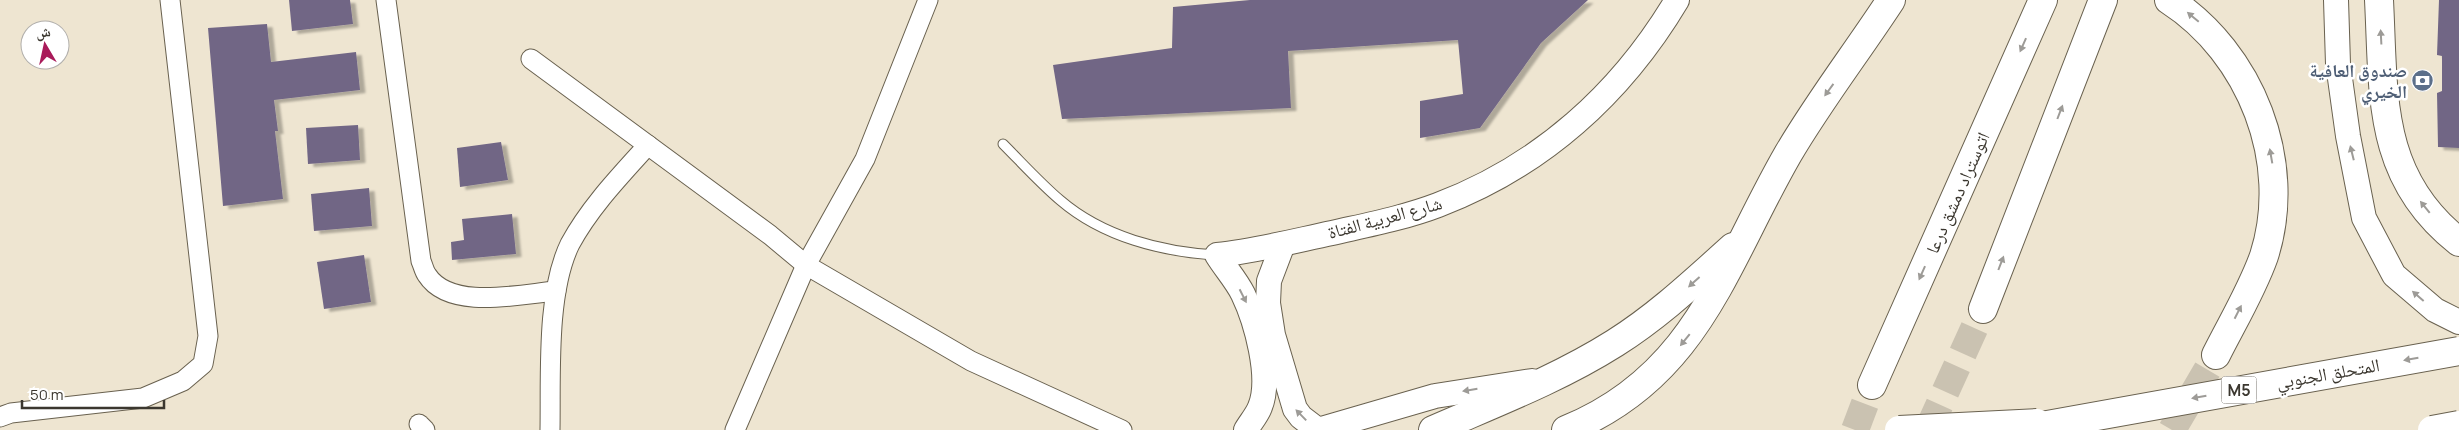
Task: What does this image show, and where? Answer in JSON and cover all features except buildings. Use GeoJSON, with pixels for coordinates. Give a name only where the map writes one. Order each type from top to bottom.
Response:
{"type":"FeatureCollection","features":[{"type":"Feature","properties":{"kind":"highway"},"geometry":{"type":"LineString","coordinates":[[1566,430],[1604,411],[1630,394],[1675,353],[1694,329],[1717,293],[1772,183],[1811,114],[1858,50],[1891,0]]}},
{"type":"Feature","properties":{"kind":"highway"},"geometry":{"type":"LineString","coordinates":[[1858,50],[1898,4],[1905,0]]}},
{"type":"Feature","properties":{"kind":"highway","name":"اتوستراد دمشق درعا"},"geometry":{"type":"LineString","coordinates":[[1872,385],[2043,0]]}},
{"type":"Feature","properties":{"kind":"highway"},"geometry":{"type":"LineString","coordinates":[[1983,309],[2104,0]]}},
{"type":"Feature","properties":{"kind":"highway"},"geometry":{"type":"LineString","coordinates":[[2379,0],[2384,106],[2390,142],[2404,175],[2423,206],[2459,242]]}},
{"type":"Feature","properties":{"kind":"highway"},"geometry":{"type":"LineString","coordinates":[[2170,1],[2193,16],[2214,38],[2234,64],[2263,124],[2274,174],[2272,218],[2264,256],[2216,355]]}},
{"type":"Feature","properties":{"kind":"highway"},"geometry":{"type":"LineString","coordinates":[[1434,430],[1553,378],[1616,343],[1672,302],[1744,238]]}},
{"type":"Feature","properties":{"kind":"highway","name":"المتحلق الجنوبي"},"geometry":{"type":"LineString","coordinates":[[2019,430],[2459,350]]}},
{"type":"Feature","properties":{"kind":"highway"},"geometry":{"type":"LineString","coordinates":[[1899,430],[2061,422]]}},
{"type":"Feature","properties":{"kind":"highway"},"geometry":{"type":"LineString","coordinates":[[2432,430],[2459,424]]}},
{"type":"Feature","properties":{"kind":"street"},"geometry":{"type":"LineString","coordinates":[[0,417],[11,413],[144,398],[183,381],[203,364],[208,336],[170,0]]}},
{"type":"Feature","properties":{"kind":"street"},"geometry":{"type":"LineString","coordinates":[[386,0],[421,261],[427,276],[446,291],[470,298],[556,291]]}},
{"type":"Feature","properties":{"kind":"street"},"geometry":{"type":"LineString","coordinates":[[735,430],[806,265],[865,159],[928,0]]}},
{"type":"Feature","properties":{"kind":"street","name":"شارع العربية الفتاة"},"geometry":{"type":"LineString","coordinates":[[1217,255],[1282,244],[1395,219],[1437,206],[1478,188],[1517,167],[1574,125],[1619,82],[1647,47],[1677,0]]}},
{"type":"Feature","properties":{"kind":"street"},"geometry":{"type":"LineString","coordinates":[[2336,0],[2338,64],[2348,136],[2364,218],[2394,275],[2435,310],[2459,322]]}},
{"type":"Feature","properties":{"kind":"street"},"geometry":{"type":"LineString","coordinates":[[531,59],[806,265],[972,361],[1122,430]]}},
{"type":"Feature","properties":{"kind":"street"},"geometry":{"type":"LineString","coordinates":[[550,430],[556,291],[570,245],[597,203],[648,145]]}},
{"type":"Feature","properties":{"kind":"street"},"geometry":{"type":"LineString","coordinates":[[1246,430],[1260,407],[1265,385],[1267,292],[1269,280],[1282,244]]}},
{"type":"Feature","properties":{"kind":"street"},"geometry":{"type":"LineString","coordinates":[[1217,255],[1242,292],[1266,336],[1292,405],[1301,417],[1318,430],[1435,396],[1553,378]]}},
{"type":"Feature","properties":{"kind":"lane"},"geometry":{"type":"LineString","coordinates":[[1003,144],[1061,201],[1107,230],[1159,247],[1217,255]]}},
{"type":"Feature","properties":{"kind":"tunnel"},"geometry":{"type":"LineString","coordinates":[[1928,430],[1983,309]]}},
{"type":"Feature","properties":{"kind":"tunnel"},"geometry":{"type":"LineString","coordinates":[[2172,430],[2216,355]]}},
{"type":"Feature","properties":{"kind":"tunnel"},"geometry":{"type":"LineString","coordinates":[[1855,430],[1872,385]]}},
{"type":"Feature","properties":{"kind":"place","name":"صندوق العافية الخيري"},"geometry":{"type":"Point","coordinates":[2423,81]}}]}
